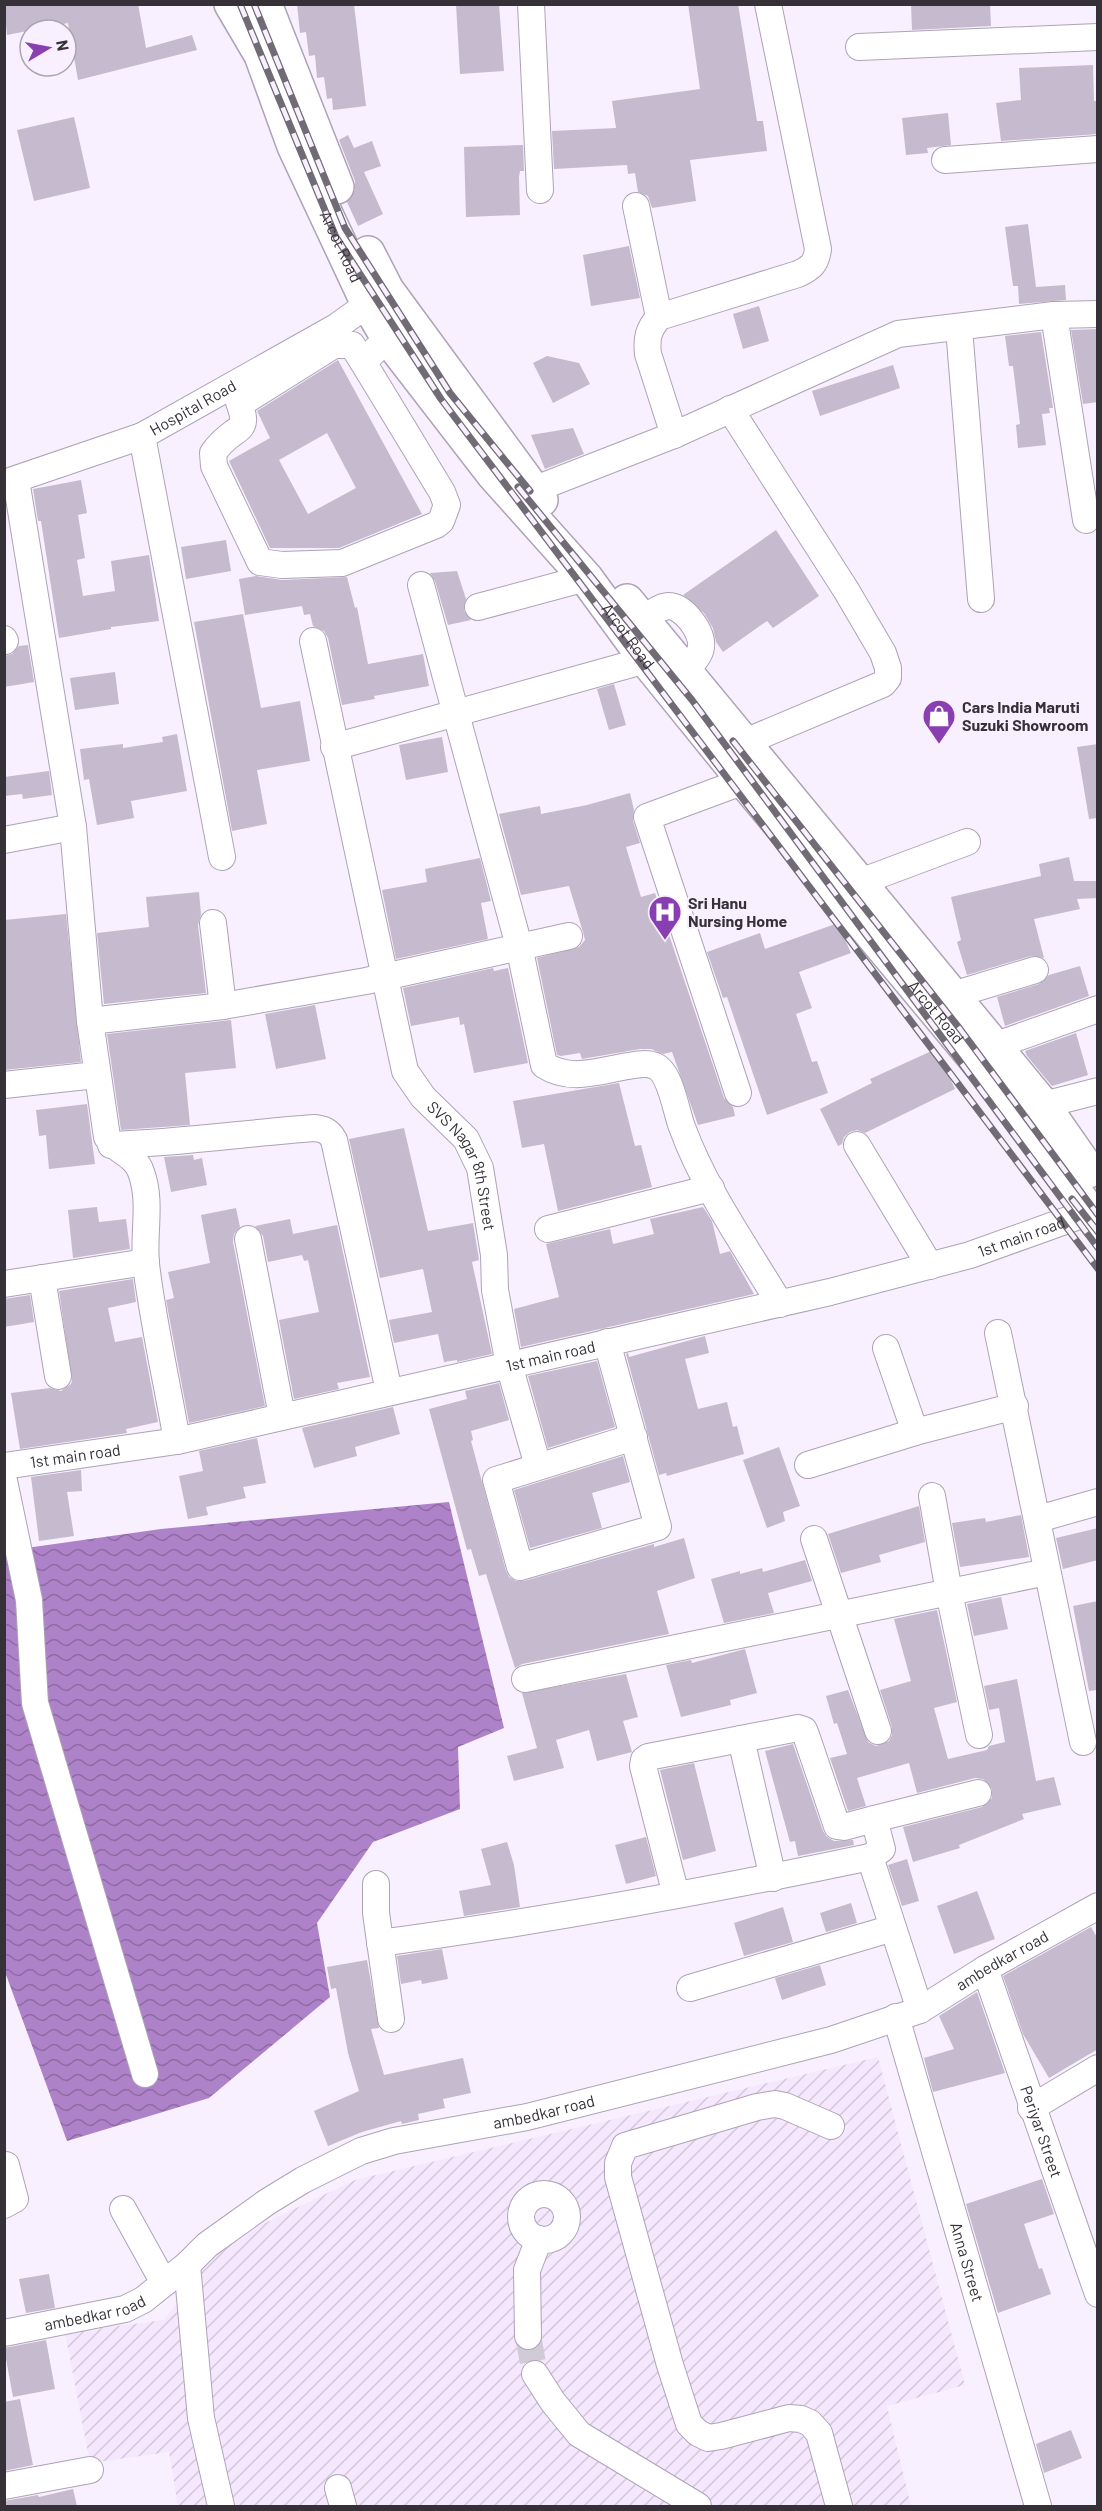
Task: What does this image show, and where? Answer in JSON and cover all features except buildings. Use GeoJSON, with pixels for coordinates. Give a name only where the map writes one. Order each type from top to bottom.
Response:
{"type":"FeatureCollection","features":[{"type":"Feature","properties":{"kind":"main road","name":"Arcot Road"},"geometry":{"type":"LineString","coordinates":[[231,4],[261,55],[294,146],[368,304],[481,416],[533,490],[651,641],[744,781],[825,879],[854,894],[953,995],[978,1039]]}},
{"type":"Feature","properties":{"kind":"main road","name":"Arcot Road"},"geometry":{"type":"LineString","coordinates":[[266,4],[326,164],[387,290],[398,336],[493,474],[586,578],[651,641],[685,670],[745,742],[854,894],[978,1039],[1095,1195]]}},
{"type":"Feature","properties":{"kind":"street"},"geometry":{"type":"LineString","coordinates":[[531,4],[540,190]]}},
{"type":"Feature","properties":{"kind":"street"},"geometry":{"type":"LineString","coordinates":[[674,435],[646,341],[650,329],[659,317],[798,274],[812,268],[816,259],[818,249],[768,4]]}},
{"type":"Feature","properties":{"kind":"street"},"geometry":{"type":"LineString","coordinates":[[859,47],[1098,36]]}},
{"type":"Feature","properties":{"kind":"street"},"geometry":{"type":"LineString","coordinates":[[945,160],[1098,149]]}},
{"type":"Feature","properties":{"kind":"street"},"geometry":{"type":"LineString","coordinates":[[636,206],[659,317]]}},
{"type":"Feature","properties":{"kind":"street","name":"Hospital Road"},"geometry":{"type":"LineString","coordinates":[[10,481],[142,436],[237,395],[368,304]]}},
{"type":"Feature","properties":{"kind":"street"},"geometry":{"type":"LineString","coordinates":[[533,490],[674,435],[898,334],[1054,315],[1098,314]]}},
{"type":"Feature","properties":{"kind":"street"},"geometry":{"type":"LineString","coordinates":[[1054,315],[1086,520]]}},
{"type":"Feature","properties":{"kind":"street"},"geometry":{"type":"LineString","coordinates":[[959,328],[981,599]]}},
{"type":"Feature","properties":{"kind":"street"},"geometry":{"type":"LineString","coordinates":[[363,362],[398,336]]}},
{"type":"Feature","properties":{"kind":"street"},"geometry":{"type":"LineString","coordinates":[[334,345],[352,345],[363,362],[442,492],[447,505],[441,521],[342,563],[282,565],[260,562],[214,466],[213,453],[220,443],[238,432],[243,424],[237,395],[334,345]]}},
{"type":"Feature","properties":{"kind":"street"},"geometry":{"type":"LineString","coordinates":[[730,409],[846,590],[883,653],[888,668],[888,678],[883,684],[745,742]]}},
{"type":"Feature","properties":{"kind":"street"},"geometry":{"type":"LineString","coordinates":[[142,436],[222,857]]}},
{"type":"Feature","properties":{"kind":"street"},"geometry":{"type":"LineString","coordinates":[[10,481],[73,827],[96,1075],[107,1137],[111,1145],[131,1156],[141,1171],[146,1193],[146,1262],[177,1441]]}},
{"type":"Feature","properties":{"kind":"street"},"geometry":{"type":"LineString","coordinates":[[478,607],[586,578]]}},
{"type":"Feature","properties":{"kind":"street"},"geometry":{"type":"LineString","coordinates":[[421,585],[519,946],[544,1065],[570,1076],[641,1064],[656,1066],[666,1076],[682,1129],[711,1188],[780,1304]]}},
{"type":"Feature","properties":{"kind":"street","name":"SVS Nagar 8th Street"},"geometry":{"type":"LineString","coordinates":[[312,641],[405,1071],[423,1097],[466,1139],[480,1168],[494,1255],[495,1290],[509,1365],[538,1466]]}},
{"type":"Feature","properties":{"kind":"street"},"geometry":{"type":"LineString","coordinates":[[334,747],[457,714],[651,641]]}},
{"type":"Feature","properties":{"kind":"street"},"geometry":{"type":"LineString","coordinates":[[738,1093],[647,817],[744,781]]}},
{"type":"Feature","properties":{"kind":"street"},"geometry":{"type":"LineString","coordinates":[[4,840],[73,827]]}},
{"type":"Feature","properties":{"kind":"street"},"geometry":{"type":"LineString","coordinates":[[854,894],[967,842]]}},
{"type":"Feature","properties":{"kind":"street"},"geometry":{"type":"LineString","coordinates":[[213,923],[223,1006]]}},
{"type":"Feature","properties":{"kind":"street"},"geometry":{"type":"LineString","coordinates":[[90,1021],[223,1006],[386,977],[569,936]]}},
{"type":"Feature","properties":{"kind":"street"},"geometry":{"type":"LineString","coordinates":[[953,995],[1035,970]]}},
{"type":"Feature","properties":{"kind":"street"},"geometry":{"type":"LineString","coordinates":[[978,1039],[1098,1009]]}},
{"type":"Feature","properties":{"kind":"street"},"geometry":{"type":"LineString","coordinates":[[4,1085],[96,1075]]}},
{"type":"Feature","properties":{"kind":"street"},"geometry":{"type":"LineString","coordinates":[[1032,1110],[1098,1091]]}},
{"type":"Feature","properties":{"kind":"street"},"geometry":{"type":"LineString","coordinates":[[111,1145],[161,1144],[253,1132],[314,1128],[324,1129],[330,1134],[334,1140],[389,1391]]}},
{"type":"Feature","properties":{"kind":"street"},"geometry":{"type":"LineString","coordinates":[[857,1146],[930,1266]]}},
{"type":"Feature","properties":{"kind":"street"},"geometry":{"type":"LineString","coordinates":[[548,1229],[711,1188]]}},
{"type":"Feature","properties":{"kind":"street","name":"1st main road"},"geometry":{"type":"LineString","coordinates":[[4,1467],[177,1441],[780,1304],[970,1255],[1095,1195]]}},
{"type":"Feature","properties":{"kind":"street"},"geometry":{"type":"LineString","coordinates":[[248,1239],[282,1416]]}},
{"type":"Feature","properties":{"kind":"street"},"geometry":{"type":"LineString","coordinates":[[4,1284],[146,1262]]}},
{"type":"Feature","properties":{"kind":"street"},"geometry":{"type":"LineString","coordinates":[[42,1278],[58,1376]]}},
{"type":"Feature","properties":{"kind":"street"},"geometry":{"type":"LineString","coordinates":[[998,1333],[1083,1742]]}},
{"type":"Feature","properties":{"kind":"street"},"geometry":{"type":"LineString","coordinates":[[608,1342],[634,1437],[658,1527],[520,1567],[496,1480],[634,1437]]}},
{"type":"Feature","properties":{"kind":"street"},"geometry":{"type":"LineString","coordinates":[[886,1348],[915,1432]]}},
{"type":"Feature","properties":{"kind":"street"},"geometry":{"type":"LineString","coordinates":[[808,1465],[915,1432],[1015,1406]]}},
{"type":"Feature","properties":{"kind":"street"},"geometry":{"type":"LineString","coordinates":[[4,1481],[29,1600],[35,1702],[145,2074]]}},
{"type":"Feature","properties":{"kind":"street"},"geometry":{"type":"LineString","coordinates":[[932,1496],[949,1592],[979,1735]]}},
{"type":"Feature","properties":{"kind":"street"},"geometry":{"type":"LineString","coordinates":[[1038,1520],[1098,1502]]}},
{"type":"Feature","properties":{"kind":"street"},"geometry":{"type":"LineString","coordinates":[[814,1539],[878,1731]]}},
{"type":"Feature","properties":{"kind":"street"},"geometry":{"type":"LineString","coordinates":[[525,1679],[1047,1572]]}},
{"type":"Feature","properties":{"kind":"street"},"geometry":{"type":"LineString","coordinates":[[676,1895],[643,1766],[644,1760],[648,1757],[798,1728],[804,1730],[837,1826],[844,1827],[978,1793]]}},
{"type":"Feature","properties":{"kind":"street"},"geometry":{"type":"LineString","coordinates":[[741,1739],[773,1878]]}},
{"type":"Feature","properties":{"kind":"street"},"geometry":{"type":"LineString","coordinates":[[380,1943],[466,1932],[773,1878],[870,1857],[882,1849],[874,1819]]}},
{"type":"Feature","properties":{"kind":"street","name":"Anna Street"},"geometry":{"type":"LineString","coordinates":[[870,1857],[893,1928],[908,2014],[1038,2506]]}},
{"type":"Feature","properties":{"kind":"street"},"geometry":{"type":"LineString","coordinates":[[376,1884],[380,1943],[391,2019]]}},
{"type":"Feature","properties":{"kind":"street","name":"ambedkar road"},"geometry":{"type":"LineString","coordinates":[[4,2333],[125,2309],[143,2300],[187,2265],[207,2245],[267,2202],[303,2180],[361,2151],[394,2140],[527,2117],[722,2070],[831,2040],[908,2014],[1098,1906]]}},
{"type":"Feature","properties":{"kind":"street"},"geometry":{"type":"LineString","coordinates":[[690,1988],[893,1928]]}},
{"type":"Feature","properties":{"kind":"street","name":"Periyar Street"},"geometry":{"type":"LineString","coordinates":[[985,1969],[1031,2108],[1098,2294]]}},
{"type":"Feature","properties":{"kind":"street"},"geometry":{"type":"LineString","coordinates":[[1031,2108],[1098,2068]]}},
{"type":"Feature","properties":{"kind":"street"},"geometry":{"type":"LineString","coordinates":[[831,2126],[785,2106],[757,2107],[625,2146],[618,2163],[618,2177],[670,2365],[689,2424],[698,2433],[708,2438],[789,2418],[801,2419],[810,2423],[819,2433],[839,2506]]}},
{"type":"Feature","properties":{"kind":"street"},"geometry":{"type":"LineString","coordinates":[[4,2205],[15,2199],[6,2164]]}},
{"type":"Feature","properties":{"kind":"street"},"geometry":{"type":"LineString","coordinates":[[123,2209],[164,2283]]}},
{"type":"Feature","properties":{"kind":"street"},"geometry":{"type":"LineString","coordinates":[[528,2336],[527,2270],[539,2239]]}},
{"type":"Feature","properties":{"kind":"street"},"geometry":{"type":"LineString","coordinates":[[187,2265],[201,2418],[221,2506]]}},
{"type":"Feature","properties":{"kind":"street"},"geometry":{"type":"LineString","coordinates":[[535,2374],[553,2402],[579,2434],[698,2506]]}},
{"type":"Feature","properties":{"kind":"street"},"geometry":{"type":"LineString","coordinates":[[4,2486],[90,2470]]}},
{"type":"Feature","properties":{"kind":"shaded area"},"geometry":{"type":"Polygon","coordinates":[[[878,2057],[965,2385],[887,2406],[911,2506],[178,2506],[169,2452],[90,2463],[65,2333],[164,2320],[221,2244],[355,2180],[878,2057]]]}},
{"type":"Feature","properties":{"kind":"water"},"geometry":{"type":"Polygon","coordinates":[[[449,1502],[504,1728],[458,1747],[460,1809],[373,1842],[317,1923],[330,1997],[209,2098],[67,2141],[5,1972],[5,1551],[161,1529],[449,1502]]]}},
{"type":"Feature","properties":{"kind":"tunnel"},"geometry":{"type":"LineString","coordinates":[[528,2336],[535,2374]]}},
{"type":"Feature","properties":{"kind":"railway"},"geometry":{"type":"LineString","coordinates":[[240,4],[336,237],[441,399],[1098,1269]]}},
{"type":"Feature","properties":{"kind":"railway"},"geometry":{"type":"LineString","coordinates":[[254,4],[345,228],[450,393],[530,491]]}},
{"type":"Feature","properties":{"kind":"railway"},"geometry":{"type":"LineString","coordinates":[[518,487],[692,700],[1098,1248]]}},
{"type":"Feature","properties":{"kind":"railway"},"geometry":{"type":"LineString","coordinates":[[733,741],[960,1029],[1098,1215]]}},
{"type":"Feature","properties":{"kind":"railway"},"geometry":{"type":"LineString","coordinates":[[1072,1199],[1098,1232]]}},
{"type":"Feature","properties":{"kind":"place","name":"Cars India Maruti Suzuki Showroom"},"geometry":{"type":"Point","coordinates":[939,745]}},
{"type":"Feature","properties":{"kind":"place","name":"Sri Hanu Nursing Home"},"geometry":{"type":"Point","coordinates":[665,941]}}]}
